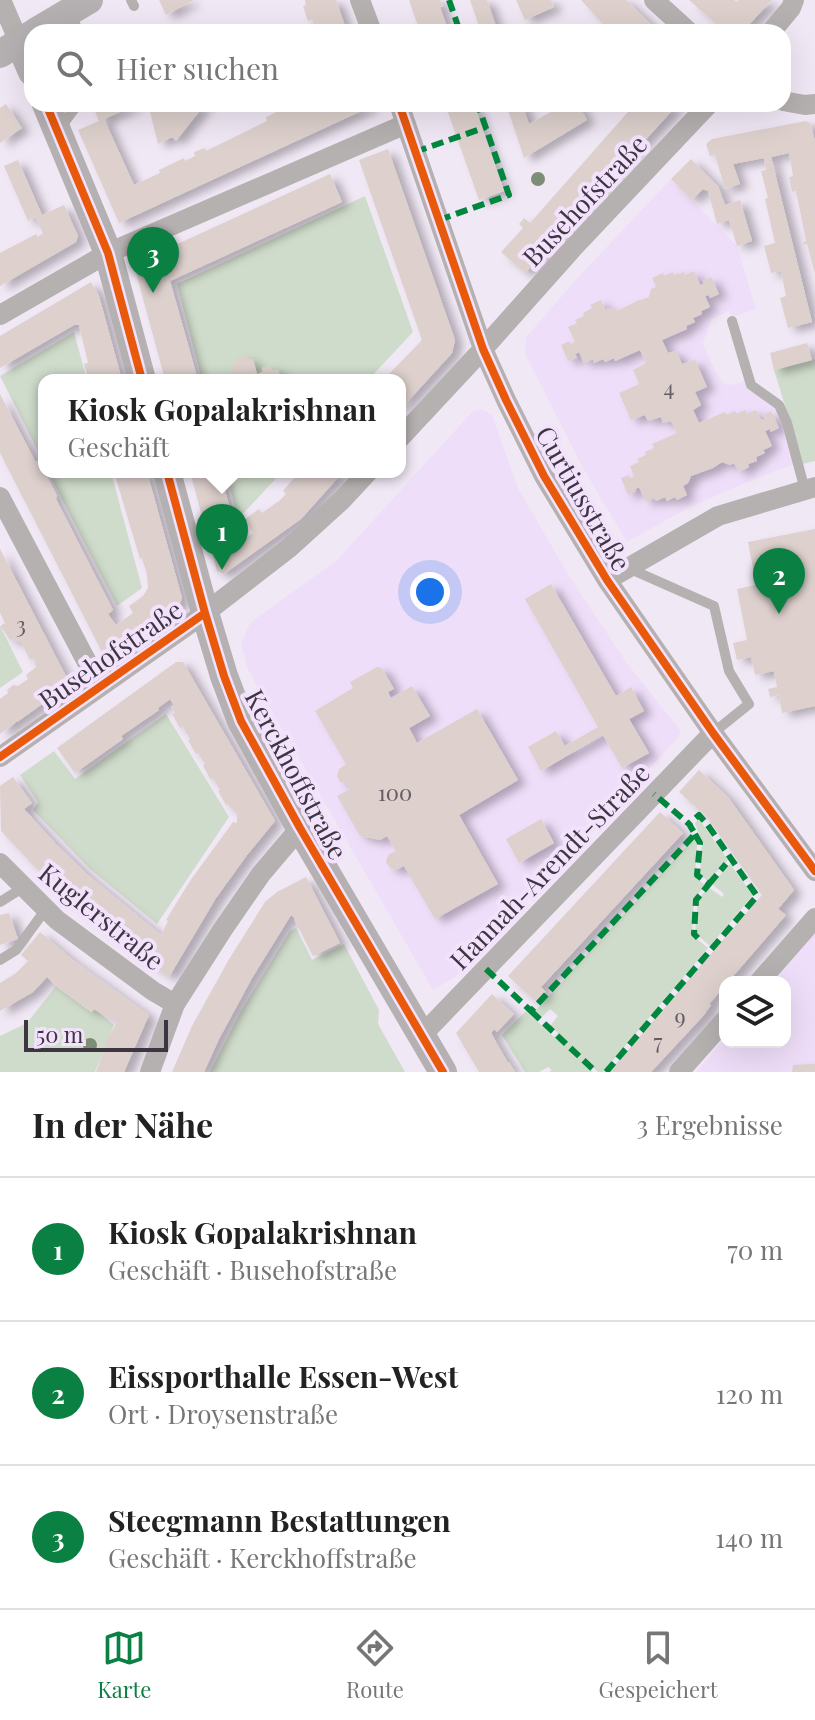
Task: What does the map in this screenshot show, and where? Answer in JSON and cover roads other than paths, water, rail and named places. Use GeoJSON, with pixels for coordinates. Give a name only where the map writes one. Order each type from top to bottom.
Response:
{"type":"FeatureCollection","features":[{"type":"Feature","properties":{"kind":"street"},"geometry":{"type":"LineString","coordinates":[[1,0],[22,40]]}},
{"type":"Feature","properties":{"kind":"street"},"geometry":{"type":"LineString","coordinates":[[360,0],[369,24]]}},
{"type":"Feature","properties":{"kind":"street"},"geometry":{"type":"LineString","coordinates":[[654,0],[680,24]]}},
{"type":"Feature","properties":{"kind":"street"},"geometry":{"type":"LineString","coordinates":[[778,24],[794,0]]}},
{"type":"Feature","properties":{"kind":"street"},"geometry":{"type":"LineString","coordinates":[[57,24],[79,14]]}},
{"type":"Feature","properties":{"kind":"street"},"geometry":{"type":"LineString","coordinates":[[791,102],[815,104]]}},
{"type":"Feature","properties":{"kind":"street"},"geometry":{"type":"LineString","coordinates":[[49,112],[108,253],[140,374]]}},
{"type":"Feature","properties":{"kind":"street","name":"Curtiusstraße"},"geometry":{"type":"LineString","coordinates":[[402,112],[483,349],[544,476],[607,580],[670,664],[713,733],[815,871]]}},
{"type":"Feature","properties":{"kind":"street","name":"Busehofstraße"},"geometry":{"type":"LineString","coordinates":[[406,432],[701,112]]}},
{"type":"Feature","properties":{"kind":"street"},"geometry":{"type":"LineString","coordinates":[[0,315],[108,253],[406,124]]}},
{"type":"Feature","properties":{"kind":"street","name":"Kerckhoffstraße"},"geometry":{"type":"LineString","coordinates":[[169,478],[205,613],[241,721],[443,1072]]}},
{"type":"Feature","properties":{"kind":"street","name":"Busehofstraße"},"geometry":{"type":"LineString","coordinates":[[0,757],[205,613],[289,548],[362,478]]}},
{"type":"Feature","properties":{"kind":"street"},"geometry":{"type":"LineString","coordinates":[[607,580],[718,516],[810,488]]}},
{"type":"Feature","properties":{"kind":"street"},"geometry":{"type":"LineString","coordinates":[[0,497],[99,685]]}},
{"type":"Feature","properties":{"kind":"street","name":"Hannah-Arendt-Straße"},"geometry":{"type":"LineString","coordinates":[[422,1035],[713,733]]}},
{"type":"Feature","properties":{"kind":"street"},"geometry":{"type":"LineString","coordinates":[[150,1072],[175,1004],[261,874],[300,828]]}},
{"type":"Feature","properties":{"kind":"street","name":"Kuglerstraße"},"geometry":{"type":"LineString","coordinates":[[0,863],[57,920],[175,1004]]}},
{"type":"Feature","properties":{"kind":"street"},"geometry":{"type":"LineString","coordinates":[[764,976],[815,918]]}},
{"type":"Feature","properties":{"kind":"street"},"geometry":{"type":"LineString","coordinates":[[679,1072],[719,1027]]}},
{"type":"Feature","properties":{"kind":"lane"},"geometry":{"type":"LineString","coordinates":[[57,132],[72,112]]}},
{"type":"Feature","properties":{"kind":"lane"},"geometry":{"type":"LineString","coordinates":[[732,321],[751,385],[779,405],[810,488]]}},
{"type":"Feature","properties":{"kind":"lane"},"geometry":{"type":"LineString","coordinates":[[628,568],[714,606],[729,671],[749,704],[713,733]]}},
{"type":"Feature","properties":{"kind":"lane"},"geometry":{"type":"LineString","coordinates":[[0,902],[24,887]]}},
{"type":"Feature","properties":{"kind":"lane"},"geometry":{"type":"LineString","coordinates":[[0,960],[16,950],[46,909]]}},
{"type":"Feature","properties":{"kind":"place","name":"Steegmann Bestattungen"},"geometry":{"type":"Point","coordinates":[153,293]}},
{"type":"Feature","properties":{"kind":"place","name":"Kiosk Gopalakrishnan"},"geometry":{"type":"Point","coordinates":[222,570]}},
{"type":"Feature","properties":{"kind":"place","name":"Eissporthalle Essen-West"},"geometry":{"type":"Point","coordinates":[779,614]}}]}
